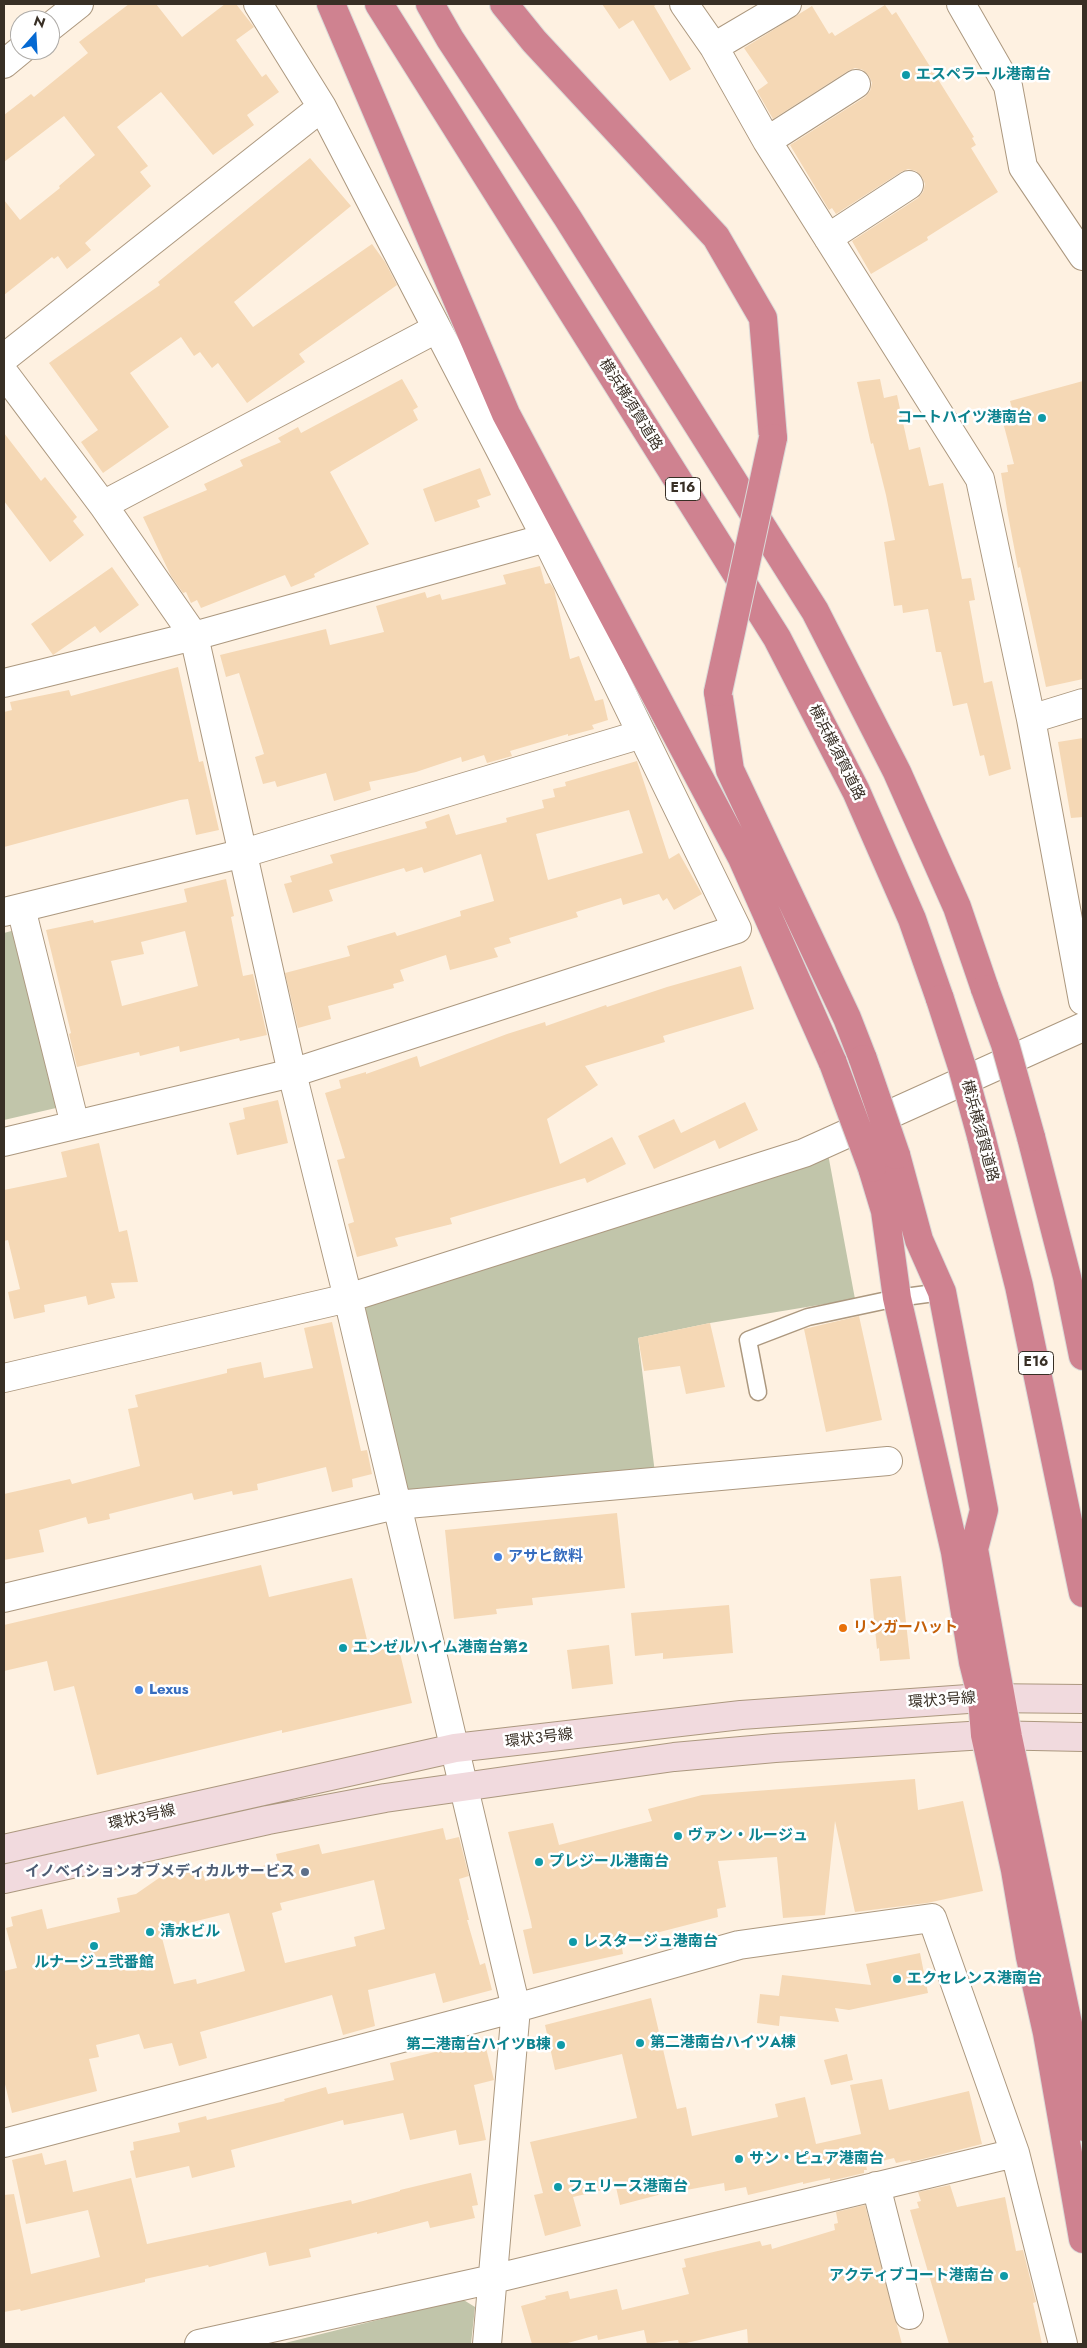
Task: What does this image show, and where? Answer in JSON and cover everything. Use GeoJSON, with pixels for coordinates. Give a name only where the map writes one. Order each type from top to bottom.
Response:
{"type":"FeatureCollection","features":[{"type":"Feature","properties":{"kind":"highway"},"geometry":{"type":"LineString","coordinates":[[331,4],[506,414],[742,858],[833,1063],[872,1168],[885,1212],[897,1298],[955,1552],[973,1662],[992,1698]]}},
{"type":"Feature","properties":{"kind":"highway","name":"横浜横須賀道路"},"geometry":{"type":"LineString","coordinates":[[379,4],[777,638],[856,791],[912,919],[962,1067],[1019,1286],[1083,1592]]}},
{"type":"Feature","properties":{"kind":"highway"},"geometry":{"type":"LineString","coordinates":[[430,4],[450,40],[572,225],[815,611],[898,772],[957,907],[1005,1044],[1067,1277],[1083,1356]]}},
{"type":"Feature","properties":{"kind":"highway"},"geometry":{"type":"LineString","coordinates":[[504,4],[534,41],[716,237],[763,318],[773,438],[718,692],[730,770],[847,1018],[896,1155],[919,1240],[942,1292],[984,1510],[974,1549],[996,1736],[1015,1870],[1030,1957],[1047,2033],[1083,2239]]}},
{"type":"Feature","properties":{"kind":"highway"},"geometry":{"type":"LineString","coordinates":[[996,1736],[1070,2033],[1083,2128]]}},
{"type":"Feature","properties":{"kind":"street"},"geometry":{"type":"LineString","coordinates":[[60,19],[79,4]]}},
{"type":"Feature","properties":{"kind":"street"},"geometry":{"type":"LineString","coordinates":[[4,1142],[292,1073],[738,929],[546,538],[322,107],[258,4]]}},
{"type":"Feature","properties":{"kind":"street"},"geometry":{"type":"LineString","coordinates":[[684,4],[714,46],[767,141],[980,479],[1031,719],[1083,1002]]}},
{"type":"Feature","properties":{"kind":"street"},"geometry":{"type":"LineString","coordinates":[[714,46],[787,4]]}},
{"type":"Feature","properties":{"kind":"street"},"geometry":{"type":"LineString","coordinates":[[961,4],[1008,86],[1023,167],[1083,256]]}},
{"type":"Feature","properties":{"kind":"street"},"geometry":{"type":"LineString","coordinates":[[767,141],[856,84]]}},
{"type":"Feature","properties":{"kind":"street"},"geometry":{"type":"LineString","coordinates":[[4,358],[322,107]]}},
{"type":"Feature","properties":{"kind":"street"},"geometry":{"type":"LineString","coordinates":[[828,238],[909,185]]}},
{"type":"Feature","properties":{"kind":"street"},"geometry":{"type":"LineString","coordinates":[[103,505],[436,329]]}},
{"type":"Feature","properties":{"kind":"street"},"geometry":{"type":"LineString","coordinates":[[4,373],[103,505],[194,636],[292,1073],[348,1298],[516,2008],[487,2344]]}},
{"type":"Feature","properties":{"kind":"street"},"geometry":{"type":"LineString","coordinates":[[4,683],[194,636],[546,538]]}},
{"type":"Feature","properties":{"kind":"street"},"geometry":{"type":"LineString","coordinates":[[1031,719],[1083,703]]}},
{"type":"Feature","properties":{"kind":"street"},"geometry":{"type":"LineString","coordinates":[[75,1125],[12,910],[244,853],[642,734]]}},
{"type":"Feature","properties":{"kind":"street"},"geometry":{"type":"LineString","coordinates":[[4,1378],[348,1298],[804,1153],[1083,1027]]}},
{"type":"Feature","properties":{"kind":"street"},"geometry":{"type":"LineString","coordinates":[[4,1598],[396,1505],[888,1461]]}},
{"type":"Feature","properties":{"kind":"street","name":"環状3号線"},"geometry":{"type":"LineString","coordinates":[[4,1849],[455,1748],[741,1715],[992,1698],[1083,1699]]}},
{"type":"Feature","properties":{"kind":"street","name":"環状3号線"},"geometry":{"type":"LineString","coordinates":[[4,1879],[268,1820],[463,1786],[674,1757],[775,1748],[996,1736],[1075,1737]]}},
{"type":"Feature","properties":{"kind":"street"},"geometry":{"type":"LineString","coordinates":[[4,2143],[516,2008],[739,1944],[932,1918],[1015,2153],[1063,2344]]}},
{"type":"Feature","properties":{"kind":"street"},"geometry":{"type":"LineString","coordinates":[[199,2344],[493,2279],[1015,2153]]}},
{"type":"Feature","properties":{"kind":"street"},"geometry":{"type":"LineString","coordinates":[[876,2186],[909,2315]]}},
{"type":"Feature","properties":{"kind":"lane"},"geometry":{"type":"LineString","coordinates":[[758,1392],[748,1340],[808,1317],[897,1298],[942,1292]]}},
{"type":"Feature","properties":{"kind":"green space"},"geometry":{"type":"Polygon","coordinates":[[[15,930],[56,1108],[4,1120],[4,933],[15,930]]]}},
{"type":"Feature","properties":{"kind":"green space"},"geometry":{"type":"Polygon","coordinates":[[[826,1143],[855,1299],[710,1323],[638,1338],[656,1481],[396,1505],[348,1298],[826,1143]]]}},
{"type":"Feature","properties":{"kind":"green space"},"geometry":{"type":"Polygon","coordinates":[[[462,2299],[475,2307],[471,2344],[281,2344],[462,2299]]]}},
{"type":"Feature","properties":{"kind":"building"},"geometry":{"type":"Polygon","coordinates":[[[129,4],[156,4],[182,37],[225,4],[236,4],[254,27],[236,40],[262,77],[266,74],[279,92],[247,115],[254,125],[213,155],[161,92],[117,127],[148,166],[140,172],[151,186],[85,243],[91,250],[67,269],[58,256],[54,259],[52,257],[4,295],[4,200],[20,220],[60,188],[59,186],[95,155],[64,116],[4,162],[4,115],[31,94],[34,97],[88,53],[79,42],[129,4]]]}},
{"type":"Feature","properties":{"kind":"building"},"geometry":{"type":"Polygon","coordinates":[[[602,4],[657,4],[654,6],[691,69],[670,81],[633,20],[619,29],[602,4]]]}},
{"type":"Feature","properties":{"kind":"building"},"geometry":{"type":"Polygon","coordinates":[[[885,5],[892,15],[896,12],[974,137],[972,138],[976,145],[971,148],[998,192],[927,237],[928,240],[871,274],[852,241],[918,198],[923,192],[925,184],[922,177],[916,171],[908,169],[901,172],[836,214],[832,208],[829,210],[790,145],[865,97],[870,91],[872,83],[869,76],[863,70],[855,68],[848,71],[773,119],[757,91],[768,83],[744,48],[812,6],[829,34],[832,32],[835,36],[885,5]]]}},
{"type":"Feature","properties":{"kind":"building"},"geometry":{"type":"Polygon","coordinates":[[[310,158],[351,206],[234,302],[253,327],[372,244],[385,262],[397,285],[299,354],[305,362],[247,403],[218,363],[212,368],[200,352],[194,356],[181,337],[130,373],[169,427],[103,473],[81,442],[98,430],[49,363],[160,285],[158,282],[310,158]]]}},
{"type":"Feature","properties":{"kind":"building"},"geometry":{"type":"Polygon","coordinates":[[[402,379],[418,407],[413,410],[418,420],[330,472],[369,544],[314,574],[315,577],[291,587],[285,575],[201,608],[197,600],[191,603],[186,592],[183,593],[171,576],[143,517],[207,490],[204,484],[243,466],[240,460],[281,442],[278,438],[298,427],[301,433],[402,379]]]}},
{"type":"Feature","properties":{"kind":"building"},"geometry":{"type":"Polygon","coordinates":[[[880,379],[884,398],[897,395],[909,450],[920,447],[929,486],[943,483],[962,579],[971,578],[975,600],[969,601],[984,683],[992,681],[1011,769],[989,776],[984,755],[980,756],[967,703],[953,706],[941,652],[936,652],[928,609],[903,613],[902,605],[894,606],[884,542],[895,540],[886,495],[873,443],[871,444],[857,382],[880,379]]]}},
{"type":"Feature","properties":{"kind":"building"},"geometry":{"type":"Polygon","coordinates":[[[1083,381],[1083,679],[1046,687],[1020,567],[1018,568],[1001,473],[1008,472],[1007,465],[1014,464],[1000,411],[1012,408],[1010,401],[1083,381]]]}},
{"type":"Feature","properties":{"kind":"building"},"geometry":{"type":"Polygon","coordinates":[[[4,433],[41,481],[45,477],[77,517],[73,521],[84,535],[50,562],[4,501],[4,433]]]}},
{"type":"Feature","properties":{"kind":"building"},"geometry":{"type":"Polygon","coordinates":[[[480,468],[491,495],[477,500],[480,507],[435,522],[423,489],[480,468]]]}},
{"type":"Feature","properties":{"kind":"building"},"geometry":{"type":"Polygon","coordinates":[[[540,566],[545,584],[550,583],[554,589],[570,659],[579,656],[595,701],[603,699],[608,720],[592,725],[594,729],[568,736],[568,734],[510,751],[512,756],[487,763],[484,755],[462,762],[461,757],[416,772],[369,782],[371,790],[334,801],[326,773],[277,787],[275,781],[263,784],[255,757],[264,754],[239,673],[226,677],[220,655],[326,629],[330,645],[384,632],[376,606],[425,592],[427,598],[440,594],[442,600],[506,584],[503,575],[540,566]]]}},
{"type":"Feature","properties":{"kind":"building"},"geometry":{"type":"Polygon","coordinates":[[[112,567],[139,605],[100,633],[95,626],[53,655],[31,624],[112,567]]]}},
{"type":"Feature","properties":{"kind":"building"},"geometry":{"type":"Polygon","coordinates":[[[178,667],[199,762],[203,761],[219,830],[196,835],[188,799],[4,847],[4,712],[12,710],[10,702],[69,690],[71,696],[178,667]]]}},
{"type":"Feature","properties":{"kind":"building"},"geometry":{"type":"Polygon","coordinates":[[[1083,738],[1083,817],[1071,818],[1058,742],[1083,738]]]}},
{"type":"Feature","properties":{"kind":"building"},"geometry":{"type":"Polygon","coordinates":[[[637,761],[669,859],[679,853],[702,894],[674,910],[667,898],[663,901],[659,894],[623,905],[621,898],[576,912],[578,917],[509,938],[511,943],[494,948],[498,957],[450,970],[446,955],[400,970],[404,981],[393,984],[394,988],[328,1006],[331,1019],[298,1028],[285,973],[350,956],[347,946],[395,932],[397,936],[461,916],[460,911],[494,901],[481,854],[424,873],[422,867],[406,872],[404,868],[329,890],[333,901],[293,913],[284,884],[292,882],[290,876],[333,863],[330,855],[427,828],[425,822],[449,814],[456,835],[507,822],[506,818],[544,808],[542,800],[555,797],[553,789],[566,786],[565,782],[637,761]],[[629,810],[536,834],[548,880],[643,853],[629,810]]]}},
{"type":"Feature","properties":{"kind":"building"},"geometry":{"type":"Polygon","coordinates":[[[226,879],[234,916],[231,917],[243,976],[253,974],[267,1035],[240,1041],[239,1038],[180,1052],[179,1046],[140,1056],[139,1052],[77,1067],[69,1034],[71,1033],[46,930],[93,920],[94,923],[187,902],[184,889],[226,879]],[[185,931],[141,942],[144,954],[111,961],[122,1006],[198,986],[185,931]]]}},
{"type":"Feature","properties":{"kind":"building"},"geometry":{"type":"Polygon","coordinates":[[[741,966],[754,1009],[663,1036],[665,1042],[585,1066],[598,1085],[547,1119],[560,1164],[612,1137],[626,1164],[587,1183],[585,1178],[450,1218],[452,1224],[395,1238],[398,1246],[357,1257],[348,1224],[354,1222],[337,1160],[345,1158],[325,1093],[341,1088],[339,1080],[366,1072],[366,1074],[417,1056],[420,1067],[507,1034],[545,1022],[546,1026],[606,1005],[607,1007],[667,987],[741,966]]]}},
{"type":"Feature","properties":{"kind":"building"},"geometry":{"type":"Polygon","coordinates":[[[278,1100],[288,1143],[237,1155],[229,1123],[245,1119],[243,1108],[278,1100]]]}},
{"type":"Feature","properties":{"kind":"building"},"geometry":{"type":"Polygon","coordinates":[[[745,1102],[758,1130],[719,1149],[715,1140],[654,1169],[638,1136],[674,1119],[681,1133],[745,1102]]]}},
{"type":"Feature","properties":{"kind":"building"},"geometry":{"type":"Polygon","coordinates":[[[99,1143],[119,1232],[127,1230],[138,1282],[111,1283],[115,1298],[88,1305],[86,1296],[44,1305],[45,1312],[14,1319],[8,1292],[20,1289],[8,1240],[4,1241],[4,1190],[67,1177],[61,1152],[99,1143]]]}},
{"type":"Feature","properties":{"kind":"building"},"geometry":{"type":"Polygon","coordinates":[[[859,1316],[882,1420],[826,1432],[804,1329],[859,1316]]]}},
{"type":"Feature","properties":{"kind":"building"},"geometry":{"type":"Polygon","coordinates":[[[332,1322],[361,1451],[367,1450],[372,1474],[352,1479],[353,1487],[332,1492],[326,1467],[257,1484],[258,1490],[233,1495],[232,1491],[194,1500],[192,1493],[109,1514],[110,1519],[88,1524],[86,1517],[39,1530],[44,1552],[4,1560],[4,1494],[70,1479],[72,1484],[140,1466],[128,1409],[138,1407],[135,1395],[227,1373],[227,1369],[261,1362],[264,1378],[313,1368],[304,1328],[332,1322]]]}},
{"type":"Feature","properties":{"kind":"building"},"geometry":{"type":"Polygon","coordinates":[[[710,1323],[725,1387],[686,1394],[680,1366],[644,1371],[638,1338],[710,1323]]]}},
{"type":"Feature","properties":{"kind":"building"},"geometry":{"type":"Polygon","coordinates":[[[617,1513],[625,1588],[532,1598],[533,1605],[496,1609],[497,1614],[454,1619],[445,1530],[617,1513]]]}},
{"type":"Feature","properties":{"kind":"building"},"geometry":{"type":"Polygon","coordinates":[[[261,1565],[269,1597],[352,1578],[370,1652],[398,1645],[412,1703],[282,1733],[282,1730],[97,1775],[74,1686],[54,1691],[47,1661],[4,1671],[4,1625],[261,1565]]]}},
{"type":"Feature","properties":{"kind":"building"},"geometry":{"type":"Polygon","coordinates":[[[901,1576],[910,1659],[880,1661],[879,1648],[877,1649],[870,1579],[901,1576]]]}},
{"type":"Feature","properties":{"kind":"building"},"geometry":{"type":"Polygon","coordinates":[[[729,1605],[733,1653],[663,1659],[663,1653],[635,1656],[631,1613],[729,1605]]]}},
{"type":"Feature","properties":{"kind":"building"},"geometry":{"type":"Polygon","coordinates":[[[609,1645],[613,1684],[572,1689],[567,1650],[609,1645]]]}},
{"type":"Feature","properties":{"kind":"building"},"geometry":{"type":"Polygon","coordinates":[[[915,1779],[918,1810],[963,1801],[983,1891],[927,1903],[855,1912],[835,1821],[825,1915],[783,1918],[777,1857],[718,1861],[726,1907],[717,1909],[718,1917],[621,1942],[623,1954],[533,1974],[523,1930],[532,1928],[531,1922],[508,1832],[553,1823],[559,1845],[652,1821],[648,1809],[702,1795],[915,1779]]]}},
{"type":"Feature","properties":{"kind":"building"},"geometry":{"type":"Polygon","coordinates":[[[443,1828],[446,1840],[459,1837],[469,1876],[459,1879],[469,1920],[467,1920],[480,1965],[485,1963],[492,1990],[443,2003],[435,1973],[368,1990],[375,2026],[343,2035],[332,1995],[200,2032],[207,2058],[179,2066],[172,2043],[144,2049],[139,2034],[96,2045],[99,2057],[89,2059],[97,2091],[12,2113],[4,2080],[4,1971],[17,1968],[6,1928],[13,1926],[11,1917],[42,1909],[47,1929],[120,1912],[117,1898],[136,1894],[159,1878],[202,1868],[205,1881],[278,1862],[276,1854],[319,1844],[322,1854],[443,1828]],[[374,1880],[280,1903],[282,1910],[272,1913],[285,1963],[356,1946],[354,1937],[385,1929],[374,1880]],[[229,1913],[160,1930],[174,1984],[196,1979],[197,1984],[245,1971],[229,1913]]]}},
{"type":"Feature","properties":{"kind":"building"},"geometry":{"type":"Polygon","coordinates":[[[920,1953],[928,1993],[849,2010],[835,2008],[839,2022],[780,2016],[779,2026],[757,2023],[760,1994],[779,1996],[782,1975],[871,1985],[866,1964],[920,1953]]]}},
{"type":"Feature","properties":{"kind":"building"},"geometry":{"type":"Polygon","coordinates":[[[651,1998],[677,2109],[686,2107],[692,2136],[778,2117],[775,2104],[805,2097],[816,2144],[861,2134],[850,2085],[882,2079],[889,2110],[969,2091],[982,2144],[911,2162],[910,2160],[896,2163],[894,2158],[866,2165],[867,2170],[864,2170],[864,2173],[830,2181],[830,2178],[803,2184],[803,2182],[748,2195],[746,2187],[725,2191],[724,2183],[681,2191],[681,2189],[620,2205],[616,2187],[573,2197],[581,2226],[545,2236],[534,2195],[543,2193],[530,2142],[637,2118],[622,2054],[555,2070],[545,2025],[651,1998]]]}},
{"type":"Feature","properties":{"kind":"building"},"geometry":{"type":"Polygon","coordinates":[[[484,2040],[494,2080],[474,2085],[486,2140],[459,2145],[456,2130],[410,2140],[403,2113],[344,2125],[343,2120],[231,2150],[235,2167],[192,2178],[189,2166],[136,2178],[130,2151],[134,2150],[133,2142],[180,2132],[178,2123],[206,2116],[207,2120],[285,2101],[284,2099],[326,2087],[328,2094],[394,2080],[390,2063],[484,2040]]]}},
{"type":"Feature","properties":{"kind":"building"},"geometry":{"type":"Polygon","coordinates":[[[847,2054],[853,2080],[831,2085],[824,2060],[847,2054]]]}},
{"type":"Feature","properties":{"kind":"building"},"geometry":{"type":"Polygon","coordinates":[[[42,2153],[45,2165],[66,2160],[73,2192],[131,2178],[147,2244],[351,2200],[352,2204],[471,2173],[478,2205],[472,2206],[475,2218],[430,2228],[428,2221],[377,2234],[377,2232],[309,2249],[311,2257],[269,2266],[266,2252],[209,2267],[208,2265],[145,2279],[145,2282],[21,2311],[20,2309],[4,2312],[4,2195],[14,2194],[31,2274],[100,2257],[88,2210],[26,2224],[12,2160],[42,2153]]]}},
{"type":"Feature","properties":{"kind":"building"},"geometry":{"type":"Polygon","coordinates":[[[950,2185],[957,2207],[1005,2197],[1016,2251],[1023,2250],[1036,2302],[1033,2303],[1042,2344],[949,2344],[910,2210],[919,2208],[917,2202],[921,2201],[918,2192],[950,2185]]]}},
{"type":"Feature","properties":{"kind":"building"},"geometry":{"type":"Polygon","coordinates":[[[865,2205],[902,2344],[748,2344],[747,2329],[682,2344],[679,2344],[678,2340],[647,2344],[644,2330],[598,2340],[597,2335],[564,2344],[532,2344],[521,2306],[546,2299],[545,2296],[568,2291],[570,2299],[617,2289],[622,2310],[689,2294],[682,2268],[686,2267],[684,2259],[760,2241],[762,2246],[771,2244],[772,2249],[835,2230],[834,2224],[838,2223],[836,2212],[865,2205]]]}},
{"type":"Feature","properties":{"kind":"place","name":"エスペラール港南台"},"geometry":{"type":"Point","coordinates":[906,75]}},
{"type":"Feature","properties":{"kind":"place","name":"コートハイツ港南台"},"geometry":{"type":"Point","coordinates":[1042,418]}},
{"type":"Feature","properties":{"kind":"place","name":"アサヒ飲料"},"geometry":{"type":"Point","coordinates":[498,1557]}},
{"type":"Feature","properties":{"kind":"place","name":"リンガーハット"},"geometry":{"type":"Point","coordinates":[843,1628]}},
{"type":"Feature","properties":{"kind":"place","name":"エンゼルハイム港南台第2"},"geometry":{"type":"Point","coordinates":[343,1648]}},
{"type":"Feature","properties":{"kind":"place","name":"Lexus"},"geometry":{"type":"Point","coordinates":[139,1690]}},
{"type":"Feature","properties":{"kind":"place","name":"ヴァン・ルージュ"},"geometry":{"type":"Point","coordinates":[678,1836]}},
{"type":"Feature","properties":{"kind":"place","name":"プレジール港南台"},"geometry":{"type":"Point","coordinates":[539,1862]}},
{"type":"Feature","properties":{"kind":"place","name":"イノベイションオブメディカルサービス"},"geometry":{"type":"Point","coordinates":[305,1872]}},
{"type":"Feature","properties":{"kind":"place","name":"清水ビル"},"geometry":{"type":"Point","coordinates":[150,1932]}},
{"type":"Feature","properties":{"kind":"place","name":"レスタージュ港南台"},"geometry":{"type":"Point","coordinates":[573,1942]}},
{"type":"Feature","properties":{"kind":"place","name":"ルナージュ弐番館"},"geometry":{"type":"Point","coordinates":[94,1946]}},
{"type":"Feature","properties":{"kind":"place","name":"エクセレンス港南台"},"geometry":{"type":"Point","coordinates":[897,1979]}},
{"type":"Feature","properties":{"kind":"place","name":"第二港南台ハイツA棟"},"geometry":{"type":"Point","coordinates":[640,2043]}},
{"type":"Feature","properties":{"kind":"place","name":"第二港南台ハイツB棟"},"geometry":{"type":"Point","coordinates":[561,2045]}},
{"type":"Feature","properties":{"kind":"place","name":"サン・ピュア港南台"},"geometry":{"type":"Point","coordinates":[739,2159]}},
{"type":"Feature","properties":{"kind":"place","name":"フェリース港南台"},"geometry":{"type":"Point","coordinates":[558,2187]}},
{"type":"Feature","properties":{"kind":"place","name":"アクティブコート港南台"},"geometry":{"type":"Point","coordinates":[1004,2276]}}]}
